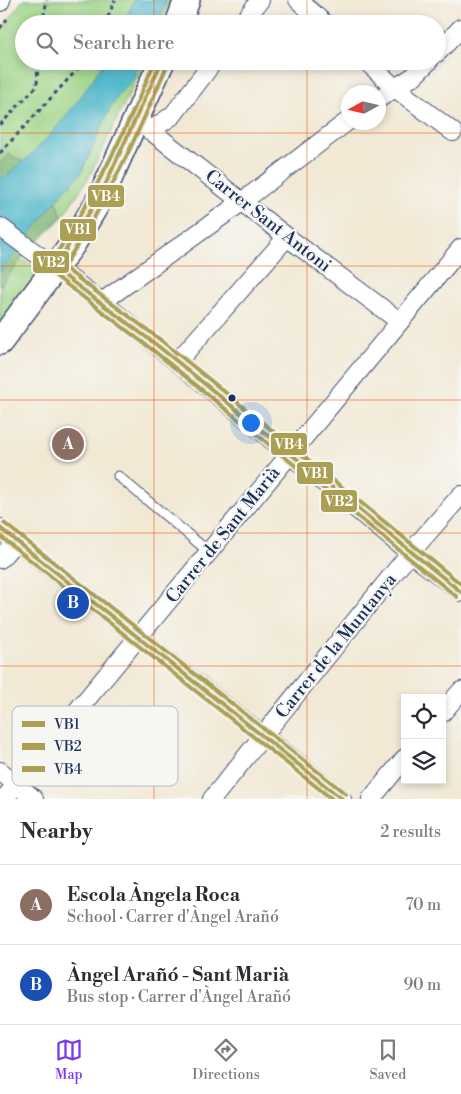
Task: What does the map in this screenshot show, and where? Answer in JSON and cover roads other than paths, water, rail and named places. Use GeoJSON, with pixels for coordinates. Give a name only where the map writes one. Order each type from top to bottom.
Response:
{"type":"FeatureCollection","features":[{"type":"Feature","properties":{"kind":"street"},"geometry":{"type":"LineString","coordinates":[[182,15],[188,0]]}},
{"type":"Feature","properties":{"kind":"street"},"geometry":{"type":"LineString","coordinates":[[249,15],[260,0]]}},
{"type":"Feature","properties":{"kind":"street"},"geometry":{"type":"LineString","coordinates":[[298,0],[315,15]]}},
{"type":"Feature","properties":{"kind":"street"},"geometry":{"type":"LineString","coordinates":[[446,44],[461,28]]}},
{"type":"Feature","properties":{"kind":"street"},"geometry":{"type":"LineString","coordinates":[[0,342],[48,264],[101,197],[144,125],[159,70]]}},
{"type":"Feature","properties":{"kind":"street"},"geometry":{"type":"LineString","coordinates":[[144,125],[173,115],[207,70]]}},
{"type":"Feature","properties":{"kind":"street"},"geometry":{"type":"LineString","coordinates":[[376,70],[394,87],[458,132]]}},
{"type":"Feature","properties":{"kind":"street"},"geometry":{"type":"LineString","coordinates":[[386,93],[414,76],[420,70]]}},
{"type":"Feature","properties":{"kind":"street","name":"Carrer Sant Antoni"},"geometry":{"type":"LineString","coordinates":[[144,125],[287,237],[399,321]]}},
{"type":"Feature","properties":{"kind":"street"},"geometry":{"type":"LineString","coordinates":[[102,302],[243,201],[341,127]]}},
{"type":"Feature","properties":{"kind":"street"},"geometry":{"type":"LineString","coordinates":[[0,227],[102,302],[410,553],[461,592]]}},
{"type":"Feature","properties":{"kind":"street"},"geometry":{"type":"LineString","coordinates":[[177,362],[287,237]]}},
{"type":"Feature","properties":{"kind":"street","name":"Carrer de Sant Marià"},"geometry":{"type":"LineString","coordinates":[[81,706],[461,248]]}},
{"type":"Feature","properties":{"kind":"street","name":"Carrer de la Muntanya"},"geometry":{"type":"LineString","coordinates":[[212,799],[410,553],[461,495]]}},
{"type":"Feature","properties":{"kind":"street"},"geometry":{"type":"LineString","coordinates":[[0,528],[80,594],[139,637],[342,799]]}},
{"type":"Feature","properties":{"kind":"street"},"geometry":{"type":"LineString","coordinates":[[0,559],[16,541]]}},
{"type":"Feature","properties":{"kind":"street"},"geometry":{"type":"LineString","coordinates":[[446,708],[461,691]]}},
{"type":"Feature","properties":{"kind":"street"},"geometry":{"type":"LineString","coordinates":[[371,799],[401,763]]}},
{"type":"Feature","properties":{"kind":"street"},"geometry":{"type":"LineString","coordinates":[[0,770],[12,780]]}},
{"type":"Feature","properties":{"kind":"street","name":"Carrer de Sant Marià"},"geometry":{"type":"LineString","coordinates":[[4,799],[14,786]]}},
{"type":"Feature","properties":{"kind":"street"},"geometry":{"type":"LineString","coordinates":[[18,786],[34,799]]}},
{"type":"Feature","properties":{"kind":"lane"},"geometry":{"type":"LineString","coordinates":[[118,476],[209,552]]}},
{"type":"Feature","properties":{"kind":"water"},"geometry":{"type":"Polygon","coordinates":[[[134,0],[167,0],[161,15],[128,15],[134,0]]]}},
{"type":"Feature","properties":{"kind":"water"},"geometry":{"type":"Polygon","coordinates":[[[99,70],[137,70],[133,80],[120,93],[109,111],[81,173],[56,201],[0,272],[0,180],[28,157],[58,126],[99,70]]]}},
{"type":"Feature","properties":{"kind":"place","name":"Escola Àngela Roca"},"geometry":{"type":"Point","coordinates":[68,444]}},
{"type":"Feature","properties":{"kind":"place","name":"Àngel Arañó - Sant Marià"},"geometry":{"type":"Point","coordinates":[73,603]}}]}
